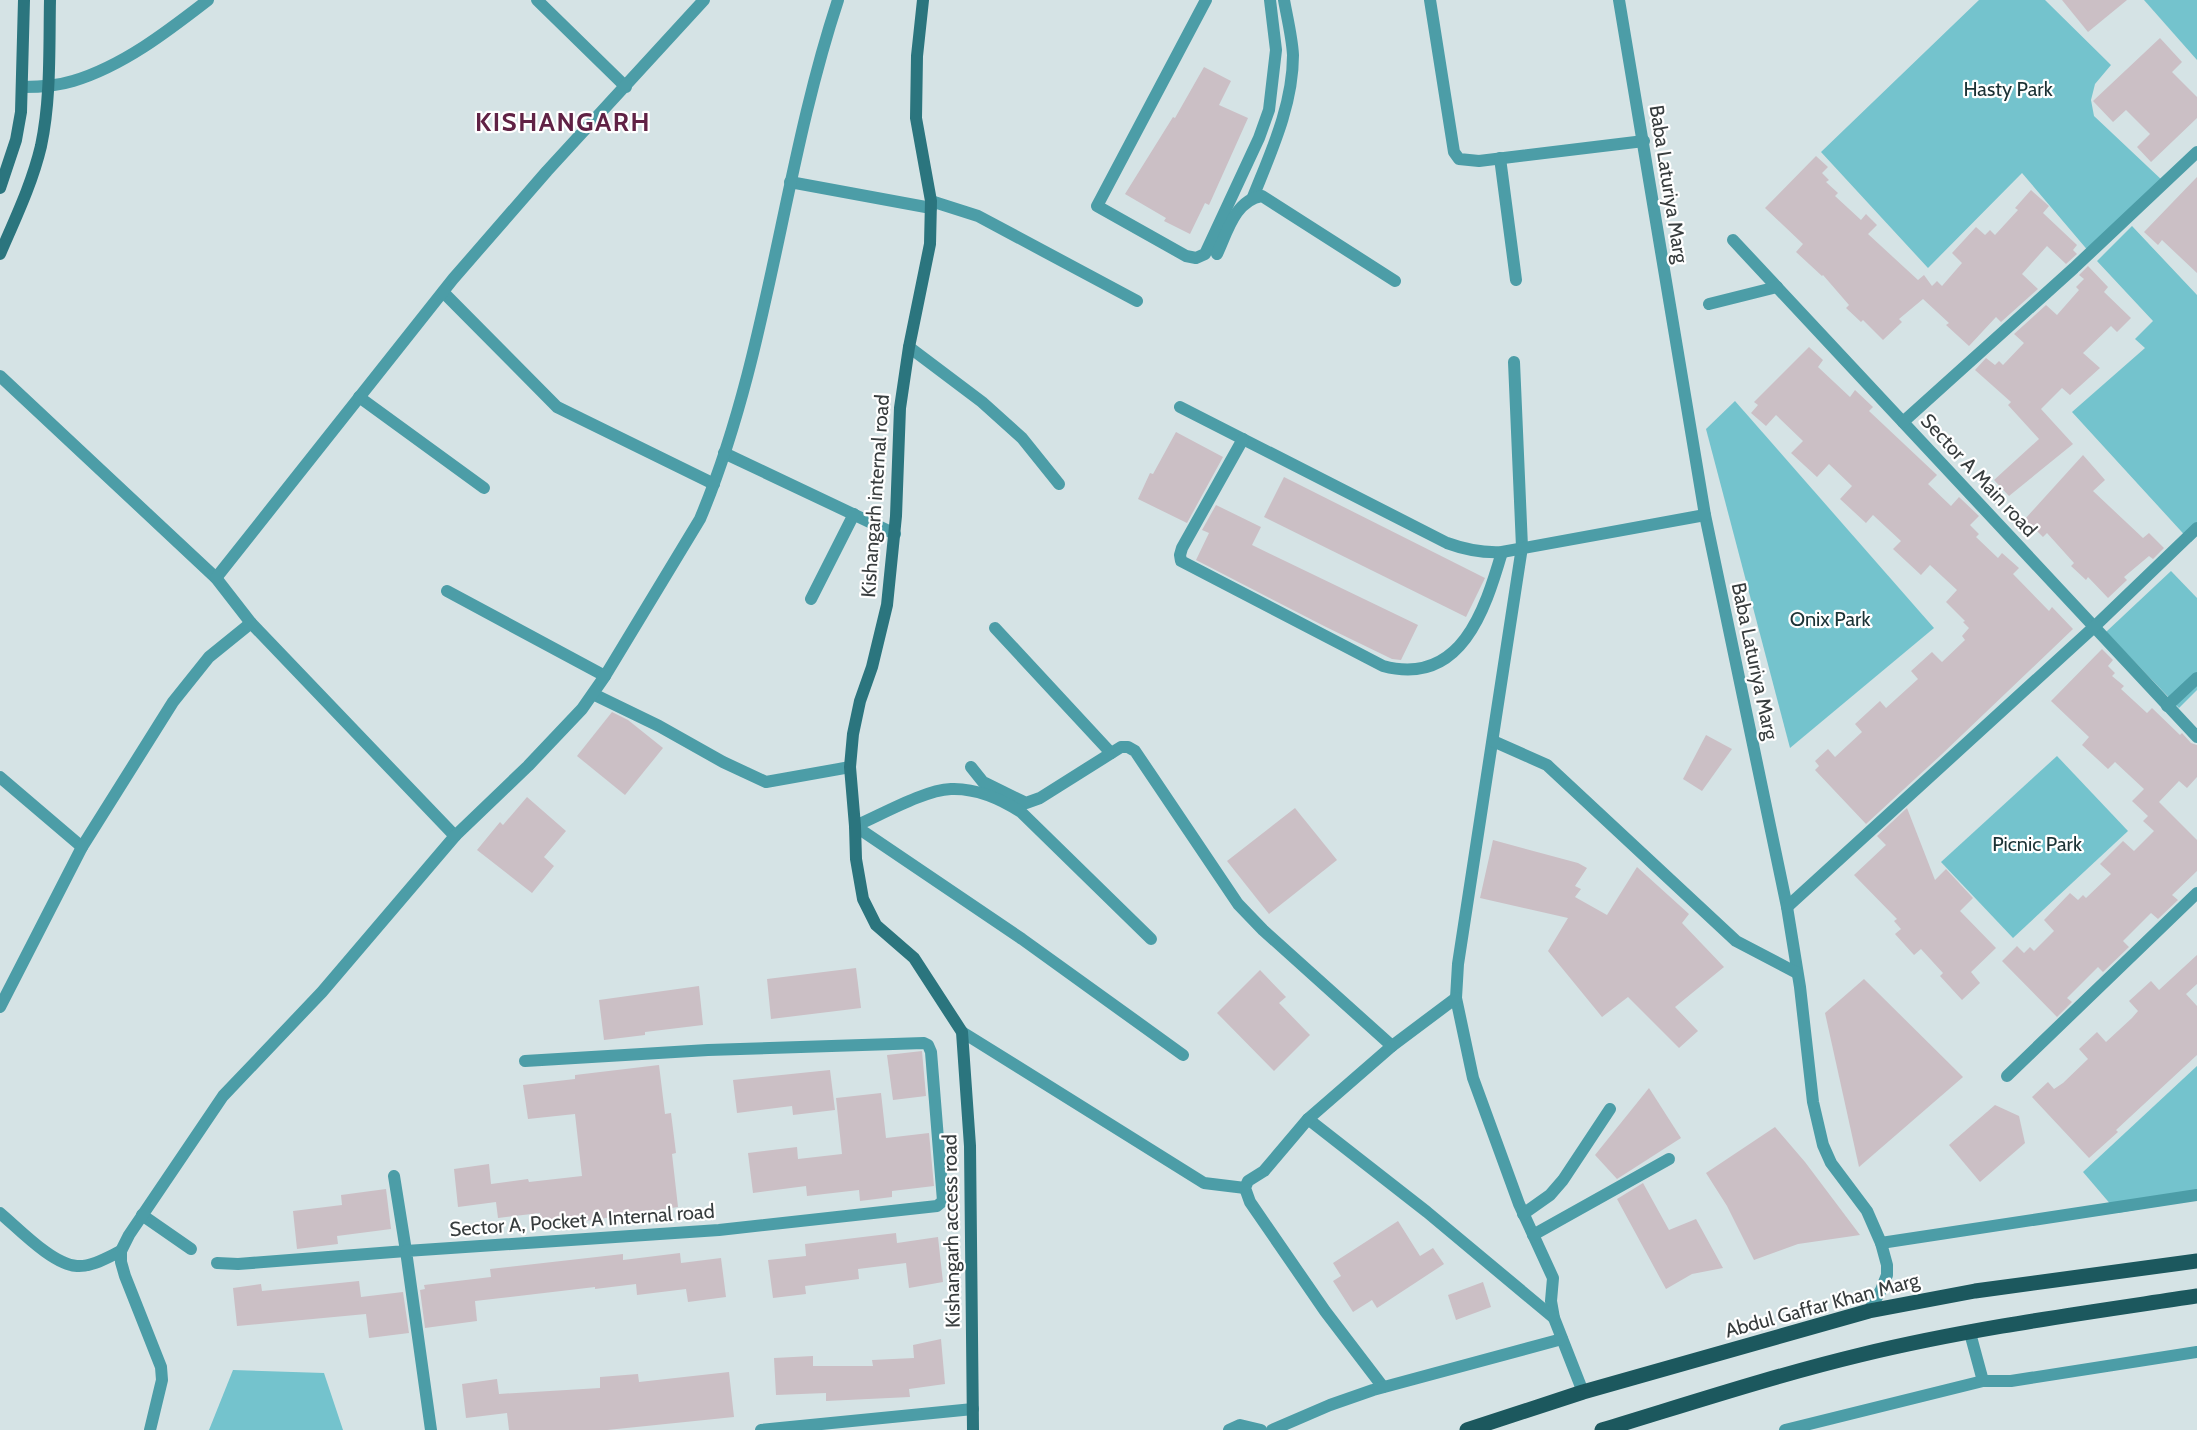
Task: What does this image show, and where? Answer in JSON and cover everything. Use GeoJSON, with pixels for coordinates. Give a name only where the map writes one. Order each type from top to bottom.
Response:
{"type":"FeatureCollection","features":[{"type":"Feature","properties":{"kind":"main road","name":"Abdul Gaffar Khan Marg"},"geometry":{"type":"LineString","coordinates":[[1467,1430],[1583,1392],[1869,1311],[1975,1291],[2197,1260]]}},
{"type":"Feature","properties":{"kind":"main road"},"geometry":{"type":"LineString","coordinates":[[1602,1430],[1860,1355],[2041,1320],[2197,1296]]}},
{"type":"Feature","properties":{"kind":"street"},"geometry":{"type":"LineString","coordinates":[[0,188],[16,140],[23,87],[24,0]]}},
{"type":"Feature","properties":{"kind":"street"},"geometry":{"type":"LineString","coordinates":[[0,254],[36,164],[44,127],[48,87],[50,0]]}},
{"type":"Feature","properties":{"kind":"street"},"geometry":{"type":"LineString","coordinates":[[23,87],[48,87],[73,81],[119,61],[158,37],[208,0]]}},
{"type":"Feature","properties":{"kind":"street"},"geometry":{"type":"LineString","coordinates":[[537,0],[626,87]]}},
{"type":"Feature","properties":{"kind":"street"},"geometry":{"type":"LineString","coordinates":[[216,578],[443,292],[547,171],[704,0]]}},
{"type":"Feature","properties":{"kind":"street"},"geometry":{"type":"LineString","coordinates":[[150,1430],[162,1380],[161,1366],[125,1275],[121,1262],[121,1251],[142,1215],[237,1079],[322,992],[455,836],[479,816],[582,709],[605,676],[700,519],[714,484],[743,388],[810,92],[838,0]]}},
{"type":"Feature","properties":{"kind":"street","name":"Kishangarh internal road"},"geometry":{"type":"LineString","coordinates":[[923,0],[917,56],[916,118],[931,205],[930,244],[909,347],[900,408],[895,534],[887,605],[872,667],[860,701],[853,734],[850,767],[856,859],[863,899],[876,925],[914,958],[962,1032]]}},
{"type":"Feature","properties":{"kind":"street"},"geometry":{"type":"LineString","coordinates":[[1206,0],[1097,206],[1186,256],[1196,258],[1205,254],[1259,138],[1269,110],[1276,50],[1270,0]]}},
{"type":"Feature","properties":{"kind":"street"},"geometry":{"type":"LineString","coordinates":[[1253,197],[1281,125],[1288,93],[1293,54],[1284,0]]}},
{"type":"Feature","properties":{"kind":"street"},"geometry":{"type":"LineString","coordinates":[[1430,0],[1454,152],[1459,159],[1500,158],[1644,141]]}},
{"type":"Feature","properties":{"kind":"street","name":"Baba Laturiya Marg"},"geometry":{"type":"LineString","coordinates":[[1619,0],[1705,516],[1787,908],[1813,1102],[1823,1145],[1831,1162],[1867,1211],[1881,1242],[1887,1265],[1887,1275],[1869,1311]]}},
{"type":"Feature","properties":{"kind":"street"},"geometry":{"type":"LineString","coordinates":[[1500,158],[1516,280]]}},
{"type":"Feature","properties":{"kind":"street"},"geometry":{"type":"LineString","coordinates":[[1903,422],[2195,158]]}},
{"type":"Feature","properties":{"kind":"street"},"geometry":{"type":"LineString","coordinates":[[790,182],[931,205],[978,216],[1137,301]]}},
{"type":"Feature","properties":{"kind":"street"},"geometry":{"type":"LineString","coordinates":[[1217,255],[1238,211],[1246,201],[1262,196],[1395,281]]}},
{"type":"Feature","properties":{"kind":"street","name":"Sector A Main road"},"geometry":{"type":"LineString","coordinates":[[1733,240],[2197,738]]}},
{"type":"Feature","properties":{"kind":"street"},"geometry":{"type":"LineString","coordinates":[[1709,304],[1777,287]]}},
{"type":"Feature","properties":{"kind":"street"},"geometry":{"type":"LineString","coordinates":[[443,292],[557,407],[714,484]]}},
{"type":"Feature","properties":{"kind":"street"},"geometry":{"type":"LineString","coordinates":[[909,347],[982,402],[1022,438],[1059,484]]}},
{"type":"Feature","properties":{"kind":"street"},"geometry":{"type":"LineString","coordinates":[[1514,362],[1522,547],[1458,964],[1456,998],[1473,1077],[1523,1214],[1553,1278],[1551,1301],[1554,1318],[1583,1392]]}},
{"type":"Feature","properties":{"kind":"street"},"geometry":{"type":"LineString","coordinates":[[0,376],[216,578],[251,623],[455,836]]}},
{"type":"Feature","properties":{"kind":"street"},"geometry":{"type":"LineString","coordinates":[[359,398],[484,489]]}},
{"type":"Feature","properties":{"kind":"street"},"geometry":{"type":"LineString","coordinates":[[1180,407],[1447,543],[1469,550],[1487,553],[1502,552],[1705,516]]}},
{"type":"Feature","properties":{"kind":"street"},"geometry":{"type":"LineString","coordinates":[[1243,439],[1182,548],[1181,561],[1383,666],[1399,670],[1431,665],[1449,656],[1464,643],[1483,610],[1502,552]]}},
{"type":"Feature","properties":{"kind":"street"},"geometry":{"type":"LineString","coordinates":[[724,453],[895,534]]}},
{"type":"Feature","properties":{"kind":"street"},"geometry":{"type":"LineString","coordinates":[[811,599],[854,514]]}},
{"type":"Feature","properties":{"kind":"street"},"geometry":{"type":"LineString","coordinates":[[1787,908],[2094,627],[2197,528]]}},
{"type":"Feature","properties":{"kind":"street"},"geometry":{"type":"LineString","coordinates":[[447,591],[605,676]]}},
{"type":"Feature","properties":{"kind":"street"},"geometry":{"type":"LineString","coordinates":[[0,1008],[82,846],[173,702],[209,657],[251,623]]}},
{"type":"Feature","properties":{"kind":"street"},"geometry":{"type":"LineString","coordinates":[[995,628],[1111,753]]}},
{"type":"Feature","properties":{"kind":"street"},"geometry":{"type":"LineString","coordinates":[[2167,706],[2197,678]]}},
{"type":"Feature","properties":{"kind":"street"},"geometry":{"type":"LineString","coordinates":[[593,694],[766,782],[850,767]]}},
{"type":"Feature","properties":{"kind":"street"},"geometry":{"type":"LineString","coordinates":[[1493,741],[1547,765],[1736,941],[1797,973]]}},
{"type":"Feature","properties":{"kind":"street"},"geometry":{"type":"LineString","coordinates":[[971,767],[983,782],[1026,802],[1040,798],[1121,747],[1128,747],[1135,751],[1238,904],[1263,930],[1392,1046]]}},
{"type":"Feature","properties":{"kind":"street"},"geometry":{"type":"LineString","coordinates":[[0,777],[82,846]]}},
{"type":"Feature","properties":{"kind":"street"},"geometry":{"type":"LineString","coordinates":[[855,826],[934,791],[952,789],[1002,800],[1021,812],[1151,939]]}},
{"type":"Feature","properties":{"kind":"street"},"geometry":{"type":"LineString","coordinates":[[855,826],[1022,939],[1183,1055]]}},
{"type":"Feature","properties":{"kind":"street"},"geometry":{"type":"LineString","coordinates":[[2007,1076],[2197,893]]}},
{"type":"Feature","properties":{"kind":"street"},"geometry":{"type":"LineString","coordinates":[[1383,1387],[1324,1311],[1250,1202],[1245,1188],[1248,1181],[1264,1171],[1308,1119],[1392,1046],[1456,998]]}},
{"type":"Feature","properties":{"kind":"street"},"geometry":{"type":"LineString","coordinates":[[962,1032],[1204,1183],[1245,1188]]}},
{"type":"Feature","properties":{"kind":"street","name":"Kishangarh access road"},"geometry":{"type":"LineString","coordinates":[[962,1032],[970,1146],[973,1430]]}},
{"type":"Feature","properties":{"kind":"street","name":"Sector A, Pocket A Internal road"},"geometry":{"type":"LineString","coordinates":[[217,1263],[238,1264],[719,1230],[941,1204],[943,1197],[931,1052],[928,1045],[921,1043],[708,1050],[525,1061]]}},
{"type":"Feature","properties":{"kind":"street"},"geometry":{"type":"LineString","coordinates":[[1523,1214],[1550,1195],[1563,1180],[1610,1109]]}},
{"type":"Feature","properties":{"kind":"street"},"geometry":{"type":"LineString","coordinates":[[1308,1119],[1427,1212],[1554,1318]]}},
{"type":"Feature","properties":{"kind":"street"},"geometry":{"type":"LineString","coordinates":[[1533,1235],[1669,1159]]}},
{"type":"Feature","properties":{"kind":"street"},"geometry":{"type":"LineString","coordinates":[[394,1176],[431,1430]]}},
{"type":"Feature","properties":{"kind":"street"},"geometry":{"type":"LineString","coordinates":[[1881,1242],[2197,1195]]}},
{"type":"Feature","properties":{"kind":"street"},"geometry":{"type":"LineString","coordinates":[[0,1213],[54,1258],[76,1266],[98,1262],[121,1251]]}},
{"type":"Feature","properties":{"kind":"street"},"geometry":{"type":"LineString","coordinates":[[142,1215],[191,1249]]}},
{"type":"Feature","properties":{"kind":"street"},"geometry":{"type":"LineString","coordinates":[[1970,1333],[1983,1381]]}},
{"type":"Feature","properties":{"kind":"street"},"geometry":{"type":"LineString","coordinates":[[1272,1430],[1330,1405],[1383,1387],[1562,1339]]}},
{"type":"Feature","properties":{"kind":"street"},"geometry":{"type":"LineString","coordinates":[[1785,1430],[1983,1381],[2011,1381],[2197,1352]]}},
{"type":"Feature","properties":{"kind":"street"},"geometry":{"type":"LineString","coordinates":[[762,1430],[973,1409]]}},
{"type":"Feature","properties":{"kind":"street"},"geometry":{"type":"LineString","coordinates":[[1229,1430],[1240,1425],[1261,1430]]}},
{"type":"Feature","properties":{"kind":"green space","name":"Hasty Park"},"geometry":{"type":"Polygon","coordinates":[[[1979,0],[2045,0],[2111,65],[2095,84],[2091,100],[2094,116],[2164,182],[2090,253],[2022,173],[1928,268],[1821,152],[1979,0]]]}},
{"type":"Feature","properties":{"kind":"green space"},"geometry":{"type":"Polygon","coordinates":[[[2144,0],[2197,0],[2197,60],[2144,0]]]}},
{"type":"Feature","properties":{"kind":"green space"},"geometry":{"type":"Polygon","coordinates":[[[2132,226],[2197,295],[2197,536],[2191,542],[2072,412],[2145,348],[2135,339],[2153,321],[2097,261],[2132,226]]]}},
{"type":"Feature","properties":{"kind":"green space","name":"Onix Park"},"geometry":{"type":"Polygon","coordinates":[[[1735,401],[1934,628],[1790,748],[1706,429],[1735,401]]]}},
{"type":"Feature","properties":{"kind":"green space"},"geometry":{"type":"Polygon","coordinates":[[[2171,571],[2197,598],[2197,690],[2179,708],[2106,632],[2171,571]]]}},
{"type":"Feature","properties":{"kind":"green space","name":"Picnic Park"},"geometry":{"type":"Polygon","coordinates":[[[2057,756],[2128,831],[2013,938],[1941,862],[2057,756]]]}},
{"type":"Feature","properties":{"kind":"green space"},"geometry":{"type":"Polygon","coordinates":[[[2197,1066],[2197,1199],[2118,1213],[2083,1172],[2197,1066]]]}},
{"type":"Feature","properties":{"kind":"green space"},"geometry":{"type":"Polygon","coordinates":[[[233,1370],[324,1373],[343,1430],[209,1430],[233,1370]]]}},
{"type":"Feature","properties":{"kind":"building"},"geometry":{"type":"Polygon","coordinates":[[[2062,0],[2127,0],[2088,32],[2062,0]]]}},
{"type":"Feature","properties":{"kind":"building"},"geometry":{"type":"Polygon","coordinates":[[[2160,38],[2182,62],[2172,72],[2197,97],[2197,118],[2151,162],[2137,147],[2150,134],[2126,110],[2113,122],[2093,101],[2160,38]]]}},
{"type":"Feature","properties":{"kind":"building"},"geometry":{"type":"Polygon","coordinates":[[[1204,67],[1231,81],[1219,105],[1248,118],[1209,205],[1205,203],[1190,234],[1164,221],[1166,218],[1125,194],[1173,117],[1175,118],[1204,67]]]}},
{"type":"Feature","properties":{"kind":"building"},"geometry":{"type":"Polygon","coordinates":[[[1816,156],[1828,167],[1822,173],[1829,180],[1826,182],[1838,193],[1835,196],[1861,220],[1866,214],[1877,225],[1868,234],[1918,280],[1924,275],[1932,286],[1937,281],[1942,286],[1962,263],[1952,253],[1976,227],[1985,235],[1990,230],[1995,235],[2018,210],[2015,208],[2031,190],[2049,206],[2043,213],[2077,245],[2073,250],[2077,254],[2066,264],[2047,246],[2022,274],[2038,289],[2001,322],[1996,317],[1969,346],[1923,299],[1899,319],[1902,322],[1883,340],[1863,320],[1861,322],[1846,308],[1849,305],[1823,275],[1796,252],[1803,244],[1765,208],[1816,156]]]}},
{"type":"Feature","properties":{"kind":"building"},"geometry":{"type":"Polygon","coordinates":[[[2197,177],[2197,273],[2162,240],[2158,245],[2144,232],[2197,177]]]}},
{"type":"Feature","properties":{"kind":"building"},"geometry":{"type":"Polygon","coordinates":[[[2088,266],[2108,287],[2104,292],[2131,318],[2117,332],[2111,326],[2083,353],[2100,368],[2070,395],[2062,388],[2041,409],[2073,444],[2009,496],[1994,480],[2039,439],[2008,405],[2011,402],[1975,370],[1986,358],[1995,365],[1999,361],[2003,365],[2024,343],[2014,334],[2046,305],[2057,315],[2079,290],[2076,287],[2084,279],[2079,275],[2088,266]]]}},
{"type":"Feature","properties":{"kind":"building"},"geometry":{"type":"Polygon","coordinates":[[[1809,347],[1823,360],[1818,367],[1850,397],[1855,390],[1873,407],[1869,411],[1937,475],[1928,484],[1951,506],[1959,497],[1979,516],[1970,525],[1979,534],[1976,537],[1998,558],[2002,553],[2019,568],[2013,574],[2049,611],[2052,607],[2073,629],[1866,824],[1815,770],[1819,766],[1815,761],[1828,749],[1835,757],[1862,732],[1855,724],[1880,701],[1886,708],[1918,679],[1911,671],[1932,652],[1942,662],[1965,640],[1962,636],[1969,628],[1946,602],[1957,590],[1930,565],[1921,575],[1893,549],[1901,541],[1873,515],[1866,523],[1840,499],[1852,486],[1829,464],[1817,477],[1791,453],[1803,441],[1776,415],[1766,426],[1751,413],[1758,405],[1754,402],[1809,347]]]}},
{"type":"Feature","properties":{"kind":"building"},"geometry":{"type":"Polygon","coordinates":[[[1176,432],[1223,457],[1187,523],[1138,499],[1150,473],[1153,474],[1176,432]]]}},
{"type":"Feature","properties":{"kind":"building"},"geometry":{"type":"Polygon","coordinates":[[[2083,455],[2105,480],[2093,491],[2143,538],[2149,533],[2164,548],[2153,559],[2149,556],[2124,577],[2127,580],[2108,598],[2088,577],[2086,580],[2071,566],[2074,563],[2047,533],[2043,537],[2025,519],[2083,455]]]}},
{"type":"Feature","properties":{"kind":"building"},"geometry":{"type":"Polygon","coordinates":[[[1284,477],[1485,578],[1466,617],[1264,517],[1284,477]]]}},
{"type":"Feature","properties":{"kind":"building"},"geometry":{"type":"Polygon","coordinates":[[[1216,505],[1261,527],[1252,545],[1418,625],[1401,660],[1392,659],[1326,627],[1196,560],[1209,533],[1202,530],[1216,505]]]}},
{"type":"Feature","properties":{"kind":"building"},"geometry":{"type":"Polygon","coordinates":[[[2102,649],[2113,660],[2108,666],[2115,673],[2112,676],[2124,686],[2121,689],[2147,713],[2152,708],[2180,735],[2182,733],[2191,743],[2197,745],[2197,777],[2187,788],[2179,781],[2159,802],[2197,840],[2197,871],[2172,895],[2178,900],[2158,919],[2151,913],[2123,941],[2129,947],[2103,972],[2098,967],[2067,998],[2072,1002],[2057,1017],[2002,961],[2017,946],[2024,953],[2030,947],[2034,951],[2054,931],[2044,920],[2070,893],[2078,900],[2083,895],[2086,898],[2111,874],[2100,864],[2123,841],[2134,851],[2154,831],[2143,821],[2148,816],[2132,801],[2144,789],[2115,762],[2108,769],[2082,745],[2089,737],[2051,701],[2102,649]]]}},
{"type":"Feature","properties":{"kind":"building"},"geometry":{"type":"Polygon","coordinates":[[[612,712],[628,720],[663,748],[625,795],[577,756],[612,712]]]}},
{"type":"Feature","properties":{"kind":"building"},"geometry":{"type":"Polygon","coordinates":[[[1706,735],[1732,749],[1702,791],[1683,779],[1706,735]]]}},
{"type":"Feature","properties":{"kind":"building"},"geometry":{"type":"Polygon","coordinates":[[[527,797],[566,831],[544,857],[554,866],[532,893],[477,850],[500,822],[503,825],[527,797]]]}},
{"type":"Feature","properties":{"kind":"building"},"geometry":{"type":"Polygon","coordinates":[[[1295,808],[1337,860],[1269,914],[1227,861],[1295,808]]]}},
{"type":"Feature","properties":{"kind":"building"},"geometry":{"type":"Polygon","coordinates":[[[1907,808],[1935,880],[1946,869],[1973,898],[1960,911],[1996,948],[1971,972],[1980,983],[1962,1000],[1940,976],[1943,973],[1921,949],[1914,955],[1895,934],[1901,929],[1894,921],[1897,919],[1854,875],[1886,845],[1877,836],[1907,808]]]}},
{"type":"Feature","properties":{"kind":"building"},"geometry":{"type":"Polygon","coordinates":[[[1493,840],[1578,863],[1587,868],[1575,886],[1581,889],[1575,897],[1607,915],[1637,867],[1689,914],[1682,923],[1724,967],[1675,1007],[1698,1031],[1679,1048],[1628,997],[1602,1017],[1548,951],[1568,918],[1480,898],[1493,840]]]}},
{"type":"Feature","properties":{"kind":"building"},"geometry":{"type":"Polygon","coordinates":[[[2197,955],[2197,984],[2186,994],[2197,1006],[2197,1055],[2089,1158],[2032,1097],[2048,1082],[2054,1089],[2063,1083],[2088,1059],[2079,1049],[2097,1032],[2106,1042],[2132,1018],[2138,1011],[2129,1001],[2151,981],[2159,990],[2197,955]]]}},
{"type":"Feature","properties":{"kind":"building"},"geometry":{"type":"Polygon","coordinates":[[[856,968],[861,1008],[771,1019],[767,979],[856,968]]]}},
{"type":"Feature","properties":{"kind":"building"},"geometry":{"type":"Polygon","coordinates":[[[1260,970],[1286,997],[1279,1003],[1310,1035],[1274,1071],[1217,1013],[1260,970]]]}},
{"type":"Feature","properties":{"kind":"building"},"geometry":{"type":"Polygon","coordinates":[[[1864,979],[1963,1077],[1859,1167],[1825,1013],[1864,979]]]}},
{"type":"Feature","properties":{"kind":"building"},"geometry":{"type":"Polygon","coordinates":[[[699,986],[703,1025],[604,1040],[599,1000],[699,986]]]}},
{"type":"Feature","properties":{"kind":"building"},"geometry":{"type":"Polygon","coordinates":[[[922,1051],[926,1096],[893,1100],[887,1055],[922,1051]]]}},
{"type":"Feature","properties":{"kind":"building"},"geometry":{"type":"Polygon","coordinates":[[[659,1065],[665,1114],[671,1113],[676,1153],[672,1154],[678,1207],[586,1221],[586,1217],[541,1222],[540,1213],[498,1218],[496,1202],[458,1207],[454,1169],[489,1164],[491,1184],[582,1176],[575,1114],[528,1119],[523,1085],[575,1079],[575,1075],[659,1065]]]}},
{"type":"Feature","properties":{"kind":"building"},"geometry":{"type":"Polygon","coordinates":[[[830,1070],[835,1110],[793,1115],[792,1106],[737,1113],[733,1080],[830,1070]]]}},
{"type":"Feature","properties":{"kind":"building"},"geometry":{"type":"Polygon","coordinates":[[[1649,1088],[1681,1138],[1617,1179],[1595,1155],[1649,1088]]]}},
{"type":"Feature","properties":{"kind":"building"},"geometry":{"type":"Polygon","coordinates":[[[881,1093],[886,1138],[929,1133],[934,1186],[892,1191],[892,1197],[860,1201],[859,1190],[807,1196],[806,1186],[753,1193],[748,1153],[797,1147],[798,1159],[842,1154],[836,1098],[881,1093]]]}},
{"type":"Feature","properties":{"kind":"building"},"geometry":{"type":"Polygon","coordinates":[[[1995,1105],[2019,1116],[2025,1143],[1980,1182],[1949,1145],[1995,1105]]]}},
{"type":"Feature","properties":{"kind":"building"},"geometry":{"type":"Polygon","coordinates":[[[1775,1127],[1805,1162],[1860,1235],[1798,1244],[1754,1260],[1727,1206],[1706,1173],[1775,1127]]]}},
{"type":"Feature","properties":{"kind":"building"},"geometry":{"type":"Polygon","coordinates":[[[1643,1183],[1669,1230],[1696,1219],[1723,1268],[1692,1274],[1666,1289],[1617,1199],[1643,1183]]]}},
{"type":"Feature","properties":{"kind":"building"},"geometry":{"type":"Polygon","coordinates":[[[386,1189],[391,1229],[337,1236],[338,1244],[297,1249],[293,1211],[342,1205],[341,1195],[386,1189]]]}},
{"type":"Feature","properties":{"kind":"building"},"geometry":{"type":"Polygon","coordinates":[[[1398,1221],[1420,1256],[1433,1248],[1444,1264],[1377,1308],[1372,1300],[1353,1312],[1333,1281],[1341,1276],[1333,1263],[1398,1221]]]}},
{"type":"Feature","properties":{"kind":"building"},"geometry":{"type":"Polygon","coordinates":[[[896,1233],[897,1243],[938,1237],[943,1282],[909,1288],[906,1263],[858,1269],[859,1279],[805,1286],[806,1294],[773,1298],[768,1260],[806,1256],[805,1244],[896,1233]]]}},
{"type":"Feature","properties":{"kind":"building"},"geometry":{"type":"Polygon","coordinates":[[[680,1253],[681,1263],[721,1258],[726,1297],[688,1302],[686,1289],[637,1295],[636,1284],[595,1289],[595,1287],[475,1301],[477,1321],[425,1328],[420,1290],[425,1289],[424,1285],[491,1277],[490,1269],[623,1254],[623,1260],[680,1253]]]}},
{"type":"Feature","properties":{"kind":"building"},"geometry":{"type":"Polygon","coordinates":[[[359,1281],[361,1297],[403,1292],[409,1333],[369,1338],[366,1314],[237,1326],[233,1288],[261,1284],[262,1291],[359,1281]]]}},
{"type":"Feature","properties":{"kind":"building"},"geometry":{"type":"Polygon","coordinates":[[[1483,1282],[1491,1307],[1456,1320],[1448,1295],[1483,1282]]]}},
{"type":"Feature","properties":{"kind":"building"},"geometry":{"type":"Polygon","coordinates":[[[941,1339],[945,1384],[909,1389],[910,1397],[826,1401],[826,1393],[776,1395],[774,1358],[813,1356],[813,1366],[873,1366],[872,1360],[914,1358],[913,1345],[941,1339]]]}},
{"type":"Feature","properties":{"kind":"building"},"geometry":{"type":"Polygon","coordinates":[[[729,1372],[734,1417],[607,1430],[509,1430],[507,1413],[466,1418],[462,1384],[497,1379],[499,1394],[600,1388],[600,1377],[638,1374],[639,1382],[729,1372]]]}},
{"type":"Feature","properties":{"kind":"district","name":"KISHANGARH"},"geometry":{"type":"Point","coordinates":[563,122]}}]}
